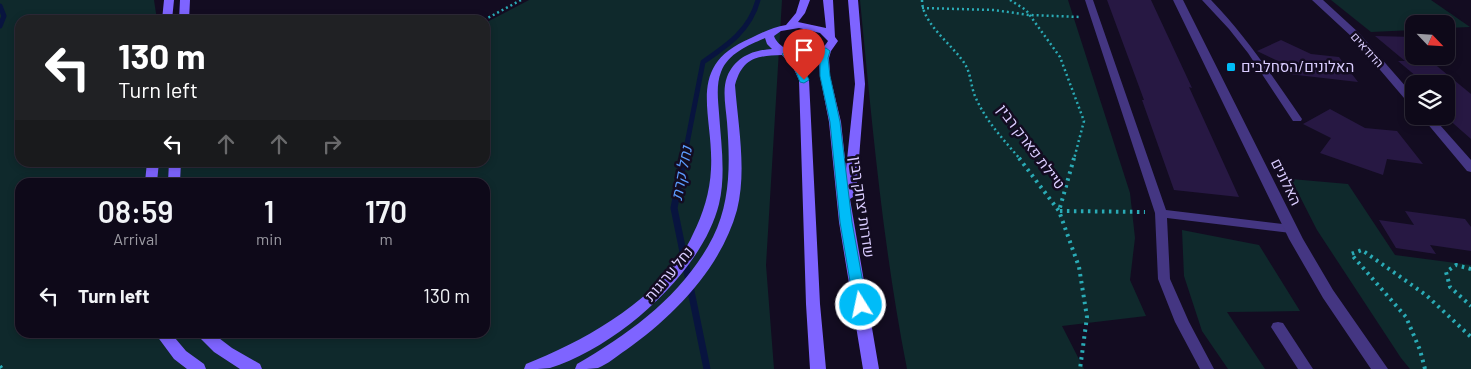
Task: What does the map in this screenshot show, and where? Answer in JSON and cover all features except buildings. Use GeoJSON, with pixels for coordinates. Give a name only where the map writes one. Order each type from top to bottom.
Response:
{"type":"FeatureCollection","features":[{"type":"Feature","properties":{"kind":"main road"},"geometry":{"type":"LineString","coordinates":[[167,15],[168,0]]}},
{"type":"Feature","properties":{"kind":"main road"},"geometry":{"type":"LineString","coordinates":[[184,15],[185,0]]}},
{"type":"Feature","properties":{"kind":"main road"},"geometry":{"type":"LineString","coordinates":[[790,26],[800,13],[805,0]]}},
{"type":"Feature","properties":{"kind":"main road"},"geometry":{"type":"LineString","coordinates":[[828,0],[831,36]]}},
{"type":"Feature","properties":{"kind":"main road"},"geometry":{"type":"LineString","coordinates":[[850,245],[850,185],[860,84],[853,0]]}},
{"type":"Feature","properties":{"kind":"main road"},"geometry":{"type":"LineString","coordinates":[[790,26],[799,25],[818,28],[831,36]]}},
{"type":"Feature","properties":{"kind":"main road","name":"נחל ערוגות"},"geometry":{"type":"LineString","coordinates":[[532,369],[588,342],[625,320],[646,302],[680,266],[700,234],[713,200],[717,169],[713,86],[716,71],[733,50],[774,31],[790,26]]}},
{"type":"Feature","properties":{"kind":"main road"},"geometry":{"type":"LineString","coordinates":[[774,31],[770,36],[772,46],[797,64],[804,80],[812,304],[818,369]]}},
{"type":"Feature","properties":{"kind":"main road","name":"שדרות יצחק רבין"},"geometry":{"type":"LineString","coordinates":[[831,36],[833,41],[826,51],[824,70],[835,122],[850,245],[871,369]]}},
{"type":"Feature","properties":{"kind":"main road","name":"נחל ערוגות"},"geometry":{"type":"LineString","coordinates":[[583,369],[631,339],[660,315],[679,296],[711,252],[728,216],[734,189],[730,85],[736,67],[748,57],[763,51],[808,56],[826,51]]}},
{"type":"Feature","properties":{"kind":"main road"},"geometry":{"type":"LineString","coordinates":[[166,338],[180,355],[198,369]]}},
{"type":"Feature","properties":{"kind":"main road"},"geometry":{"type":"LineString","coordinates":[[207,338],[234,359],[254,369]]}},
{"type":"Feature","properties":{"kind":"street","name":"האלונים"},"geometry":{"type":"LineString","coordinates":[[1178,0],[1291,229],[1328,294],[1380,369]]}},
{"type":"Feature","properties":{"kind":"street","name":"הדודאים"},"geometry":{"type":"LineString","coordinates":[[1316,0],[1335,15],[1405,93]]}},
{"type":"Feature","properties":{"kind":"street"},"geometry":{"type":"LineString","coordinates":[[1434,125],[1471,168]]}},
{"type":"Feature","properties":{"kind":"lane"},"geometry":{"type":"LineString","coordinates":[[1089,0],[1160,212],[1164,278],[1182,322],[1207,369]]}},
{"type":"Feature","properties":{"kind":"lane"},"geometry":{"type":"LineString","coordinates":[[1206,0],[1232,27],[1251,51],[1297,119]]}},
{"type":"Feature","properties":{"kind":"lane"},"geometry":{"type":"LineString","coordinates":[[1160,212],[1291,229]]}},
{"type":"Feature","properties":{"kind":"lane"},"geometry":{"type":"LineString","coordinates":[[1278,327],[1306,369],[1312,369]]}},
{"type":"Feature","properties":{"kind":"path"},"geometry":{"type":"LineString","coordinates":[[490,17],[521,0]]}},
{"type":"Feature","properties":{"kind":"path"},"geometry":{"type":"LineString","coordinates":[[922,0],[922,8],[994,10],[1029,15],[1096,18]]}},
{"type":"Feature","properties":{"kind":"path","name":"טיילת פארק רבין"},"geometry":{"type":"LineString","coordinates":[[1010,0],[1029,15],[1060,57],[1084,121],[1059,211]]}},
{"type":"Feature","properties":{"kind":"path","name":"טיילת פארק רבין"},"geometry":{"type":"LineString","coordinates":[[922,8],[942,38],[966,66],[975,96],[991,125],[1024,164],[1059,211],[1079,267],[1087,318],[1080,369]]}},
{"type":"Feature","properties":{"kind":"path","name":"טיילת פארק רבין"},"geometry":{"type":"LineString","coordinates":[[1059,211],[1160,212]]}},
{"type":"Feature","properties":{"kind":"path"},"geometry":{"type":"LineString","coordinates":[[1425,369],[1420,350],[1406,317],[1351,254],[1362,250],[1426,295],[1471,337]]}},
{"type":"Feature","properties":{"kind":"path"},"geometry":{"type":"LineString","coordinates":[[1471,269],[1456,265],[1446,272],[1450,288],[1471,306]]}},
{"type":"Feature","properties":{"kind":"green space"},"geometry":{"type":"Polygon","coordinates":[[[0,0],[154,0],[156,15],[15,15],[15,167],[490,167],[490,20],[529,0],[782,0],[766,265],[774,369],[0,369],[0,0]]]}},
{"type":"Feature","properties":{"kind":"green space"},"geometry":{"type":"Polygon","coordinates":[[[860,0],[1068,0],[1130,193],[1135,238],[1130,280],[1146,316],[1062,326],[1084,369],[907,369],[885,231],[860,0]]]}},
{"type":"Feature","properties":{"kind":"green space"},"geometry":{"type":"Polygon","coordinates":[[[1331,0],[1431,0],[1453,15],[1405,15],[1405,30],[1371,32],[1331,0]]]}},
{"type":"Feature","properties":{"kind":"green space"},"geometry":{"type":"Polygon","coordinates":[[[1455,17],[1470,27],[1455,28],[1455,17]]]}},
{"type":"Feature","properties":{"kind":"green space"},"geometry":{"type":"Polygon","coordinates":[[[1291,179],[1348,184],[1395,255],[1471,265],[1471,369],[1410,369],[1317,230],[1291,179]]]}},
{"type":"Feature","properties":{"kind":"green space"},"geometry":{"type":"Polygon","coordinates":[[[1182,230],[1259,245],[1300,311],[1227,312],[1265,369],[1228,369],[1202,331],[1184,276],[1182,230]]]}},
{"type":"Feature","properties":{"kind":"waterway","name":"נחל קרת"},"geometry":{"type":"LineString","coordinates":[[684,159],[703,62],[737,36],[750,20],[758,0]]}},
{"type":"Feature","properties":{"kind":"waterway"},"geometry":{"type":"LineString","coordinates":[[0,6],[4,16],[0,26]]}},
{"type":"Feature","properties":{"kind":"waterway","name":"נחל קרת"},"geometry":{"type":"LineString","coordinates":[[684,158],[674,208],[707,369]]}},
{"type":"Feature","properties":{"kind":"place","name":"האלונים/הסחלבים"},"geometry":{"type":"Point","coordinates":[1231,67]}},
{"type":"Feature","properties":{"kind":"route"},"geometry":{"type":"LineString","coordinates":[[804,80],[802,71],[787,54],[808,56],[826,51],[824,58],[825,76],[835,122],[846,222],[861,305]]}}]}
